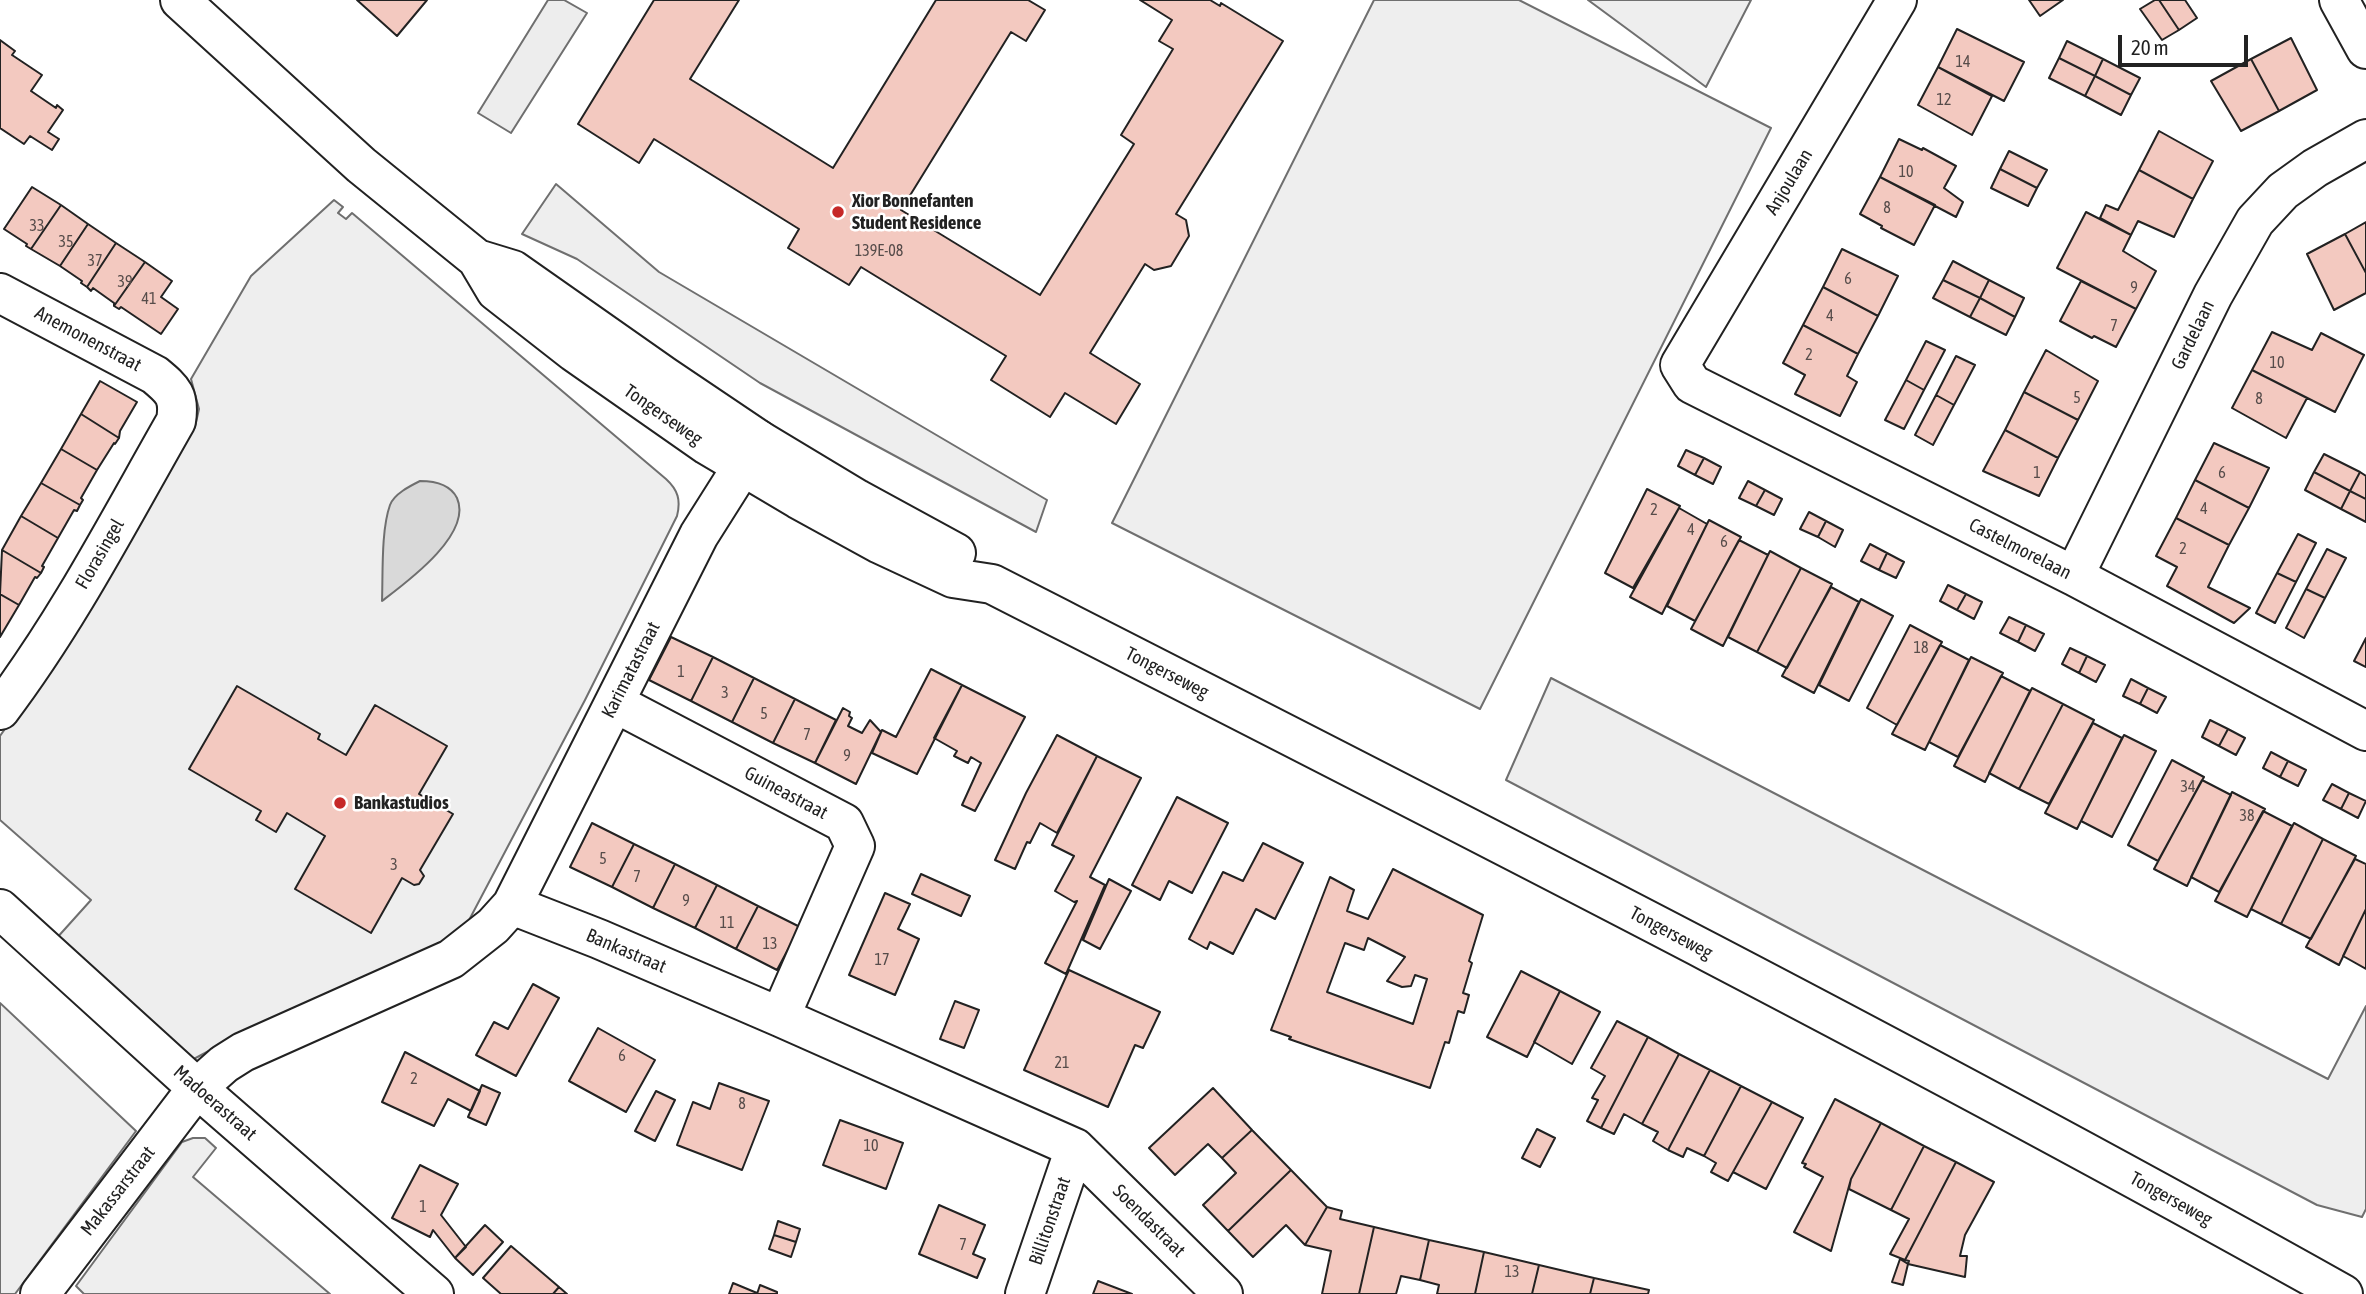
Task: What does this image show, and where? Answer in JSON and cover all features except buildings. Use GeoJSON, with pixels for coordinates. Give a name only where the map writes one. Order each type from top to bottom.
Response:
{"type":"FeatureCollection","features":[{"type":"Feature","properties":{"kind":"street","name":"Tongerseweg"},"geometry":{"type":"LineString","coordinates":[[180,0],[340,146],[477,259],[513,270],[664,376],[750,453],[884,514],[967,559],[992,584],[1477,831],[1992,1101],[2343,1294]]}},
{"type":"Feature","properties":{"kind":"street","name":"Anjoulaan"},"geometry":{"type":"LineString","coordinates":[[1680,365],[1897,0]]}},
{"type":"Feature","properties":{"kind":"street"},"geometry":{"type":"LineString","coordinates":[[2339,0],[2366,49]]}},
{"type":"Feature","properties":{"kind":"street","name":"Gardelaan"},"geometry":{"type":"LineString","coordinates":[[2074,576],[2213,295],[2255,221],[2283,191],[2315,168],[2366,139]]}},
{"type":"Feature","properties":{"kind":"street","name":"Anemonenstraat"},"geometry":{"type":"LineString","coordinates":[[0,293],[155,375],[173,390]]}},
{"type":"Feature","properties":{"kind":"street","name":"Castelmorelaan"},"geometry":{"type":"LineString","coordinates":[[1680,365],[1692,384],[2074,576],[2366,731]]}},
{"type":"Feature","properties":{"kind":"street","name":"Florasingel"},"geometry":{"type":"LineString","coordinates":[[0,710],[57,629],[176,421],[178,405],[173,390]]}},
{"type":"Feature","properties":{"kind":"street","name":"Karimatastraat"},"geometry":{"type":"LineString","coordinates":[[512,905],[699,535],[750,453]]}},
{"type":"Feature","properties":{"kind":"street","name":"Guineastraat"},"geometry":{"type":"LineString","coordinates":[[615,703],[844,823],[855,846],[780,1017]]}},
{"type":"Feature","properties":{"kind":"street"},"geometry":{"type":"LineString","coordinates":[[197,1088],[224,1064],[243,1052],[452,959],[493,926],[512,905]]}},
{"type":"Feature","properties":{"kind":"street","name":"Bankastraat"},"geometry":{"type":"LineString","coordinates":[[512,905],[599,939],[780,1017],[1075,1148]]}},
{"type":"Feature","properties":{"kind":"street","name":"Madoerastraat"},"geometry":{"type":"LineString","coordinates":[[0,909],[197,1088],[434,1294]]}},
{"type":"Feature","properties":{"kind":"street","name":"Makassarstraat"},"geometry":{"type":"LineString","coordinates":[[40,1294],[197,1088]]}},
{"type":"Feature","properties":{"kind":"street","name":"Billitonstraat"},"geometry":{"type":"LineString","coordinates":[[1025,1294],[1075,1148]]}},
{"type":"Feature","properties":{"kind":"street","name":"Soendastraat"},"geometry":{"type":"LineString","coordinates":[[1075,1148],[1223,1294]]}},
{"type":"Feature","properties":{"kind":"shaded area"},"geometry":{"type":"Polygon","coordinates":[[[548,0],[564,0],[587,13],[511,133],[478,113],[548,0]]]}},
{"type":"Feature","properties":{"kind":"shaded area"},"geometry":{"type":"Polygon","coordinates":[[[1374,0],[1519,0],[1771,128],[1480,709],[1112,523],[1374,0]]]}},
{"type":"Feature","properties":{"kind":"shaded area"},"geometry":{"type":"Polygon","coordinates":[[[1588,0],[1751,0],[1706,87],[1588,0]]]}},
{"type":"Feature","properties":{"kind":"shaded area"},"geometry":{"type":"Polygon","coordinates":[[[556,184],[659,272],[1047,500],[1036,532],[760,383],[577,259],[522,234],[556,184]]]}},
{"type":"Feature","properties":{"kind":"shaded area"},"geometry":{"type":"Polygon","coordinates":[[[334,200],[343,207],[338,213],[346,219],[352,213],[666,479],[678,496],[677,516],[585,700],[467,924],[451,940],[248,1030],[190,1061],[55,940],[91,900],[0,820],[0,736],[48,668],[195,427],[199,409],[191,379],[251,276],[334,200]]]}},
{"type":"Feature","properties":{"kind":"shaded area"},"geometry":{"type":"Polygon","coordinates":[[[420,481],[441,484],[454,493],[459,512],[456,527],[421,570],[382,601],[384,539],[390,505],[399,494],[420,481]]]}},
{"type":"Feature","properties":{"kind":"shaded area"},"geometry":{"type":"Polygon","coordinates":[[[1551,678],[2328,1079],[2366,1006],[2366,1209],[2362,1217],[2317,1205],[1506,780],[1551,678]]]}},
{"type":"Feature","properties":{"kind":"shaded area"},"geometry":{"type":"Polygon","coordinates":[[[0,1003],[136,1131],[15,1294],[0,1294],[0,1003]]]}},
{"type":"Feature","properties":{"kind":"shaded area"},"geometry":{"type":"Polygon","coordinates":[[[205,1138],[216,1148],[193,1177],[330,1294],[84,1294],[76,1286],[182,1142],[205,1138]]]}},
{"type":"Feature","properties":{"kind":"place","name":"Xior Bonnefanten Student Residence"},"geometry":{"type":"Point","coordinates":[838,212]}},
{"type":"Feature","properties":{"kind":"place","name":"Bankastudios"},"geometry":{"type":"Point","coordinates":[340,803]}}]}
